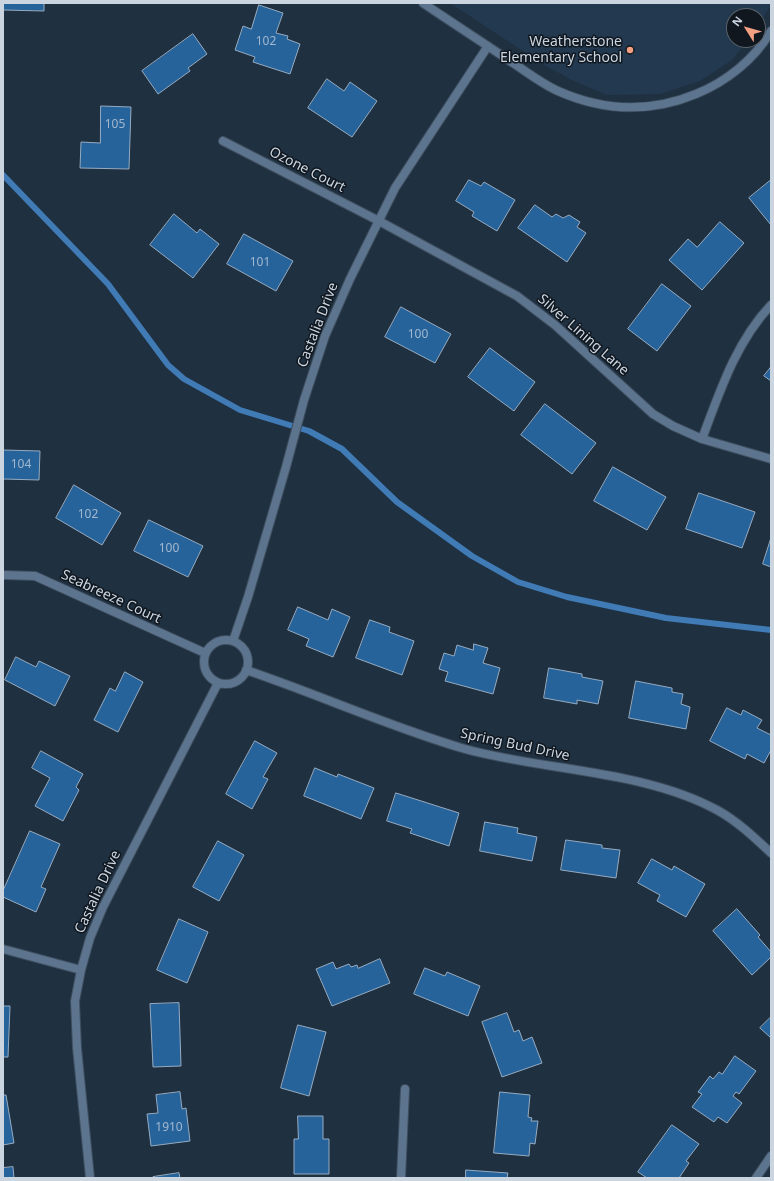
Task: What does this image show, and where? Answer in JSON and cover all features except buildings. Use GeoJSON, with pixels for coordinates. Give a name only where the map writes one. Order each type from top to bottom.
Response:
{"type":"FeatureCollection","features":[{"type":"Feature","properties":{"kind":"street"},"geometry":{"type":"LineString","coordinates":[[423,3],[557,90],[577,98],[619,108],[642,108],[666,105],[705,91],[727,78],[759,48],[771,31]]}},
{"type":"Feature","properties":{"kind":"street","name":"Castalia Drive"},"geometry":{"type":"LineString","coordinates":[[233,641],[275,506],[304,400],[325,336],[350,279],[395,188],[488,46]]}},
{"type":"Feature","properties":{"kind":"street","name":"Ozone Court"},"geometry":{"type":"LineString","coordinates":[[223,141],[379,221]]}},
{"type":"Feature","properties":{"kind":"street","name":"Silver Lining Lane"},"geometry":{"type":"LineString","coordinates":[[379,221],[484,277],[522,300],[556,325],[653,414],[673,426],[702,439],[771,459]]}},
{"type":"Feature","properties":{"kind":"street"},"geometry":{"type":"LineString","coordinates":[[702,439],[723,381],[740,347],[757,319],[771,305]]}},
{"type":"Feature","properties":{"kind":"street","name":"Seabreeze Court"},"geometry":{"type":"LineString","coordinates":[[3,575],[35,576],[205,653]]}},
{"type":"Feature","properties":{"kind":"street"},"geometry":{"type":"LineString","coordinates":[[220,641],[233,641],[244,649],[247,656],[246,670],[238,680],[225,684],[218,683],[207,674],[203,660],[205,653],[214,643],[220,641]]}},
{"type":"Feature","properties":{"kind":"street","name":"Spring Bud Drive"},"geometry":{"type":"LineString","coordinates":[[246,670],[368,717],[416,734],[460,747],[512,759],[627,780],[658,787],[690,797],[717,810],[734,822],[771,853]]}},
{"type":"Feature","properties":{"kind":"street","name":"Castalia Drive"},"geometry":{"type":"LineString","coordinates":[[90,1178],[77,1048],[75,1001],[81,970],[90,938],[103,907],[218,683]]}},
{"type":"Feature","properties":{"kind":"street"},"geometry":{"type":"LineString","coordinates":[[3,949],[81,970]]}},
{"type":"Feature","properties":{"kind":"street"},"geometry":{"type":"LineString","coordinates":[[401,1178],[405,1089]]}},
{"type":"Feature","properties":{"kind":"street"},"geometry":{"type":"LineString","coordinates":[[756,1178],[771,1156]]}},
{"type":"Feature","properties":{"kind":"shaded area","name":"Weatherstone Elementary School"},"geometry":{"type":"Polygon","coordinates":[[[450,3],[771,3],[766,13],[766,8],[726,8],[726,48],[742,48],[732,60],[700,81],[660,94],[607,95],[574,81],[544,65],[450,3]]]}},
{"type":"Feature","properties":{"kind":"waterway"},"geometry":{"type":"LineString","coordinates":[[3,175],[108,284],[168,365],[184,379],[240,410],[309,431],[342,449],[397,502],[472,556],[518,582],[567,597],[666,618],[771,630]]}},
{"type":"Feature","properties":{"kind":"place","name":"Weatherstone Elementary School"},"geometry":{"type":"Point","coordinates":[630,50]}}]}
